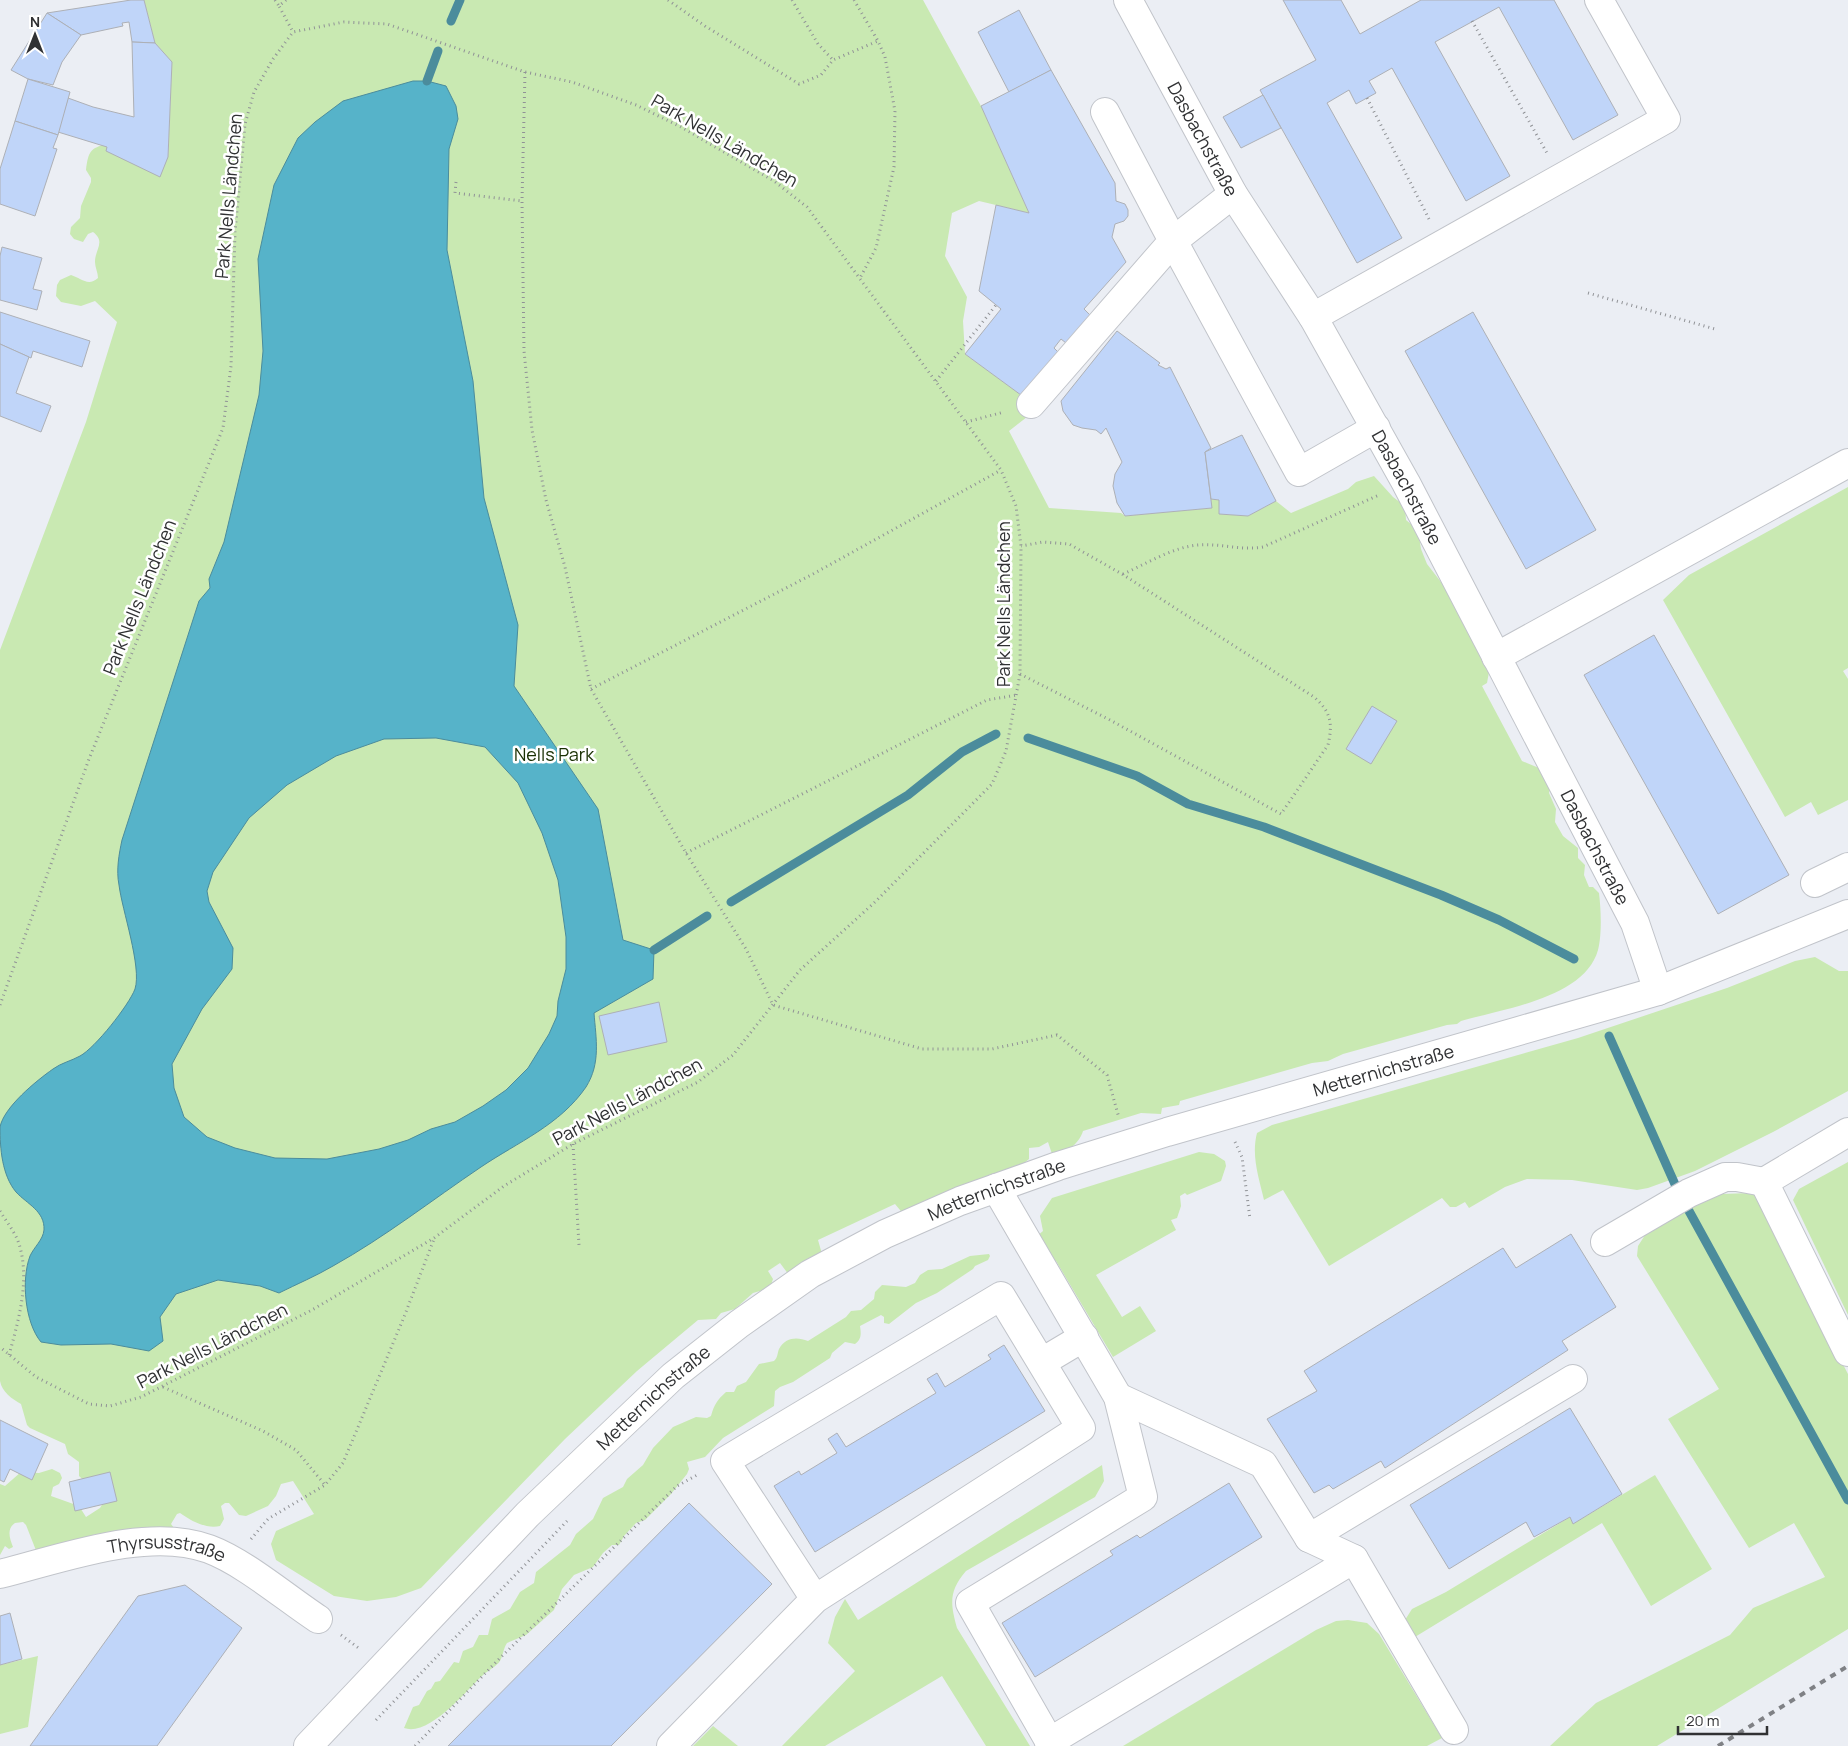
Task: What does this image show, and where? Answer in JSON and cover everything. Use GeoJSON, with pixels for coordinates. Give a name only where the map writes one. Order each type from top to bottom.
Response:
{"type":"FeatureCollection","features":[{"type":"Feature","properties":{"kind":"street","name":"Dasbachstraße"},"geometry":{"type":"LineString","coordinates":[[1128,0],[1233,194],[1313,317],[1406,483],[1635,923],[1658,991]]}},
{"type":"Feature","properties":{"kind":"street"},"geometry":{"type":"LineString","coordinates":[[1313,317],[1666,119],[1599,0]]}},
{"type":"Feature","properties":{"kind":"street"},"geometry":{"type":"LineString","coordinates":[[1105,112],[1298,472],[1376,428]]}},
{"type":"Feature","properties":{"kind":"street"},"geometry":{"type":"LineString","coordinates":[[1031,404],[1174,241],[1233,194]]}},
{"type":"Feature","properties":{"kind":"street"},"geometry":{"type":"LineString","coordinates":[[1496,657],[1848,463]]}},
{"type":"Feature","properties":{"kind":"street"},"geometry":{"type":"LineString","coordinates":[[1815,883],[1848,867]]}},
{"type":"Feature","properties":{"kind":"street","name":"Metternichstraße"},"geometry":{"type":"LineString","coordinates":[[308,1746],[528,1514],[621,1424],[673,1376],[739,1324],[810,1274],[885,1234],[996,1188],[1058,1166],[1167,1132],[1658,991],[1846,920]]}},
{"type":"Feature","properties":{"kind":"street"},"geometry":{"type":"LineString","coordinates":[[1605,1242],[1689,1193],[1725,1177],[1737,1177],[1764,1182],[1848,1132]]}},
{"type":"Feature","properties":{"kind":"street"},"geometry":{"type":"LineString","coordinates":[[1764,1182],[1848,1352]]}},
{"type":"Feature","properties":{"kind":"street"},"geometry":{"type":"LineString","coordinates":[[996,1188],[1118,1397],[1143,1497],[970,1602],[1050,1744],[1354,1559]]}},
{"type":"Feature","properties":{"kind":"street"},"geometry":{"type":"LineString","coordinates":[[671,1746],[815,1599],[1082,1428],[1001,1296],[725,1460],[815,1599]]}},
{"type":"Feature","properties":{"kind":"street"},"geometry":{"type":"LineString","coordinates":[[1042,1362],[1084,1337]]}},
{"type":"Feature","properties":{"kind":"street"},"geometry":{"type":"LineString","coordinates":[[1309,1538],[1573,1379]]}},
{"type":"Feature","properties":{"kind":"street"},"geometry":{"type":"LineString","coordinates":[[1118,1397],[1264,1464],[1309,1538],[1354,1559],[1454,1730]]}},
{"type":"Feature","properties":{"kind":"street","name":"Thyrsusstraße"},"geometry":{"type":"LineString","coordinates":[[0,1574],[122,1543],[181,1542],[209,1549],[238,1564],[318,1619]]}},
{"type":"Feature","properties":{"kind":"path"},"geometry":{"type":"LineString","coordinates":[[275,0],[294,32]]}},
{"type":"Feature","properties":{"kind":"path"},"geometry":{"type":"LineString","coordinates":[[279,6],[286,0]]}},
{"type":"Feature","properties":{"kind":"path"},"geometry":{"type":"LineString","coordinates":[[668,0],[705,26],[798,84],[821,75],[833,60],[878,41]]}},
{"type":"Feature","properties":{"kind":"path"},"geometry":{"type":"LineString","coordinates":[[792,0],[818,44],[833,60]]}},
{"type":"Feature","properties":{"kind":"path"},"geometry":{"type":"LineString","coordinates":[[854,0],[885,57],[895,111],[894,167],[876,248],[860,278]]}},
{"type":"Feature","properties":{"kind":"path"},"geometry":{"type":"LineString","coordinates":[[1472,21],[1561,177]]}},
{"type":"Feature","properties":{"kind":"path","name":"Park Nells Ländchen"},"geometry":{"type":"LineString","coordinates":[[0,1005],[89,759],[223,428],[231,366],[235,232],[245,124],[254,92],[272,59],[294,32],[344,22],[387,24],[525,72],[572,82],[636,105],[680,127],[774,181],[807,207],[1001,470],[1016,506],[1021,546],[1020,674],[1006,751],[992,784],[874,902],[800,970],[733,1056],[698,1082],[574,1144],[504,1186],[434,1238],[312,1310],[141,1398],[110,1406],[89,1404],[36,1377],[0,1347]]}},
{"type":"Feature","properties":{"kind":"path"},"geometry":{"type":"LineString","coordinates":[[525,72],[522,201],[524,351],[532,430],[546,500],[566,567],[592,689],[686,853],[746,949],[773,1005],[922,1050],[992,1050],[1057,1035],[1107,1075],[1120,1122]]}},
{"type":"Feature","properties":{"kind":"path"},"geometry":{"type":"LineString","coordinates":[[1367,98],[1442,244]]}},
{"type":"Feature","properties":{"kind":"path"},"geometry":{"type":"LineString","coordinates":[[456,182],[456,193],[522,201]]}},
{"type":"Feature","properties":{"kind":"path"},"geometry":{"type":"LineString","coordinates":[[1588,293],[1715,329]]}},
{"type":"Feature","properties":{"kind":"path"},"geometry":{"type":"LineString","coordinates":[[936,381],[996,305]]}},
{"type":"Feature","properties":{"kind":"path"},"geometry":{"type":"LineString","coordinates":[[966,422],[1031,404]]}},
{"type":"Feature","properties":{"kind":"path"},"geometry":{"type":"LineString","coordinates":[[592,689],[813,574],[1001,470]]}},
{"type":"Feature","properties":{"kind":"path"},"geometry":{"type":"LineString","coordinates":[[1122,574],[1187,547],[1209,545],[1247,550],[1263,547],[1334,517],[1406,483]]}},
{"type":"Feature","properties":{"kind":"path"},"geometry":{"type":"LineString","coordinates":[[1020,674],[1110,720],[1280,814],[1328,745],[1332,725],[1325,706],[1314,696],[1122,574],[1069,544],[1043,542],[1021,546]]}},
{"type":"Feature","properties":{"kind":"path"},"geometry":{"type":"LineString","coordinates":[[686,853],[987,700],[1016,694]]}},
{"type":"Feature","properties":{"kind":"path"},"geometry":{"type":"LineString","coordinates":[[1233,1137],[1242,1157],[1250,1219]]}},
{"type":"Feature","properties":{"kind":"path"},"geometry":{"type":"LineString","coordinates":[[574,1144],[579,1245]]}},
{"type":"Feature","properties":{"kind":"path"},"geometry":{"type":"LineString","coordinates":[[0,1211],[18,1241],[23,1271],[20,1313],[9,1355]]}},
{"type":"Feature","properties":{"kind":"path"},"geometry":{"type":"LineString","coordinates":[[238,1564],[248,1542],[268,1519],[325,1485],[343,1462],[404,1317],[434,1238]]}},
{"type":"Feature","properties":{"kind":"path"},"geometry":{"type":"LineString","coordinates":[[162,1387],[254,1427],[296,1450],[325,1485]]}},
{"type":"Feature","properties":{"kind":"path"},"geometry":{"type":"LineString","coordinates":[[415,1746],[500,1658],[677,1486],[725,1460]]}},
{"type":"Feature","properties":{"kind":"path"},"geometry":{"type":"LineString","coordinates":[[370,1727],[571,1517]]}},
{"type":"Feature","properties":{"kind":"path"},"geometry":{"type":"LineString","coordinates":[[318,1619],[384,1666]]}},
{"type":"Feature","properties":{"kind":"green space","name":"Nells Park"},"geometry":{"type":"Polygon","coordinates":[[[144,0],[923,0],[981,106],[1029,213],[979,201],[952,213],[945,256],[967,297],[963,321],[965,354],[1025,398],[1036,410],[1009,431],[1049,508],[1121,513],[1125,516],[1211,508],[1211,499],[1219,500],[1220,514],[1248,516],[1276,501],[1291,513],[1348,489],[1356,482],[1374,476],[1393,497],[1405,506],[1406,520],[1418,530],[1421,549],[1427,564],[1448,591],[1489,672],[1487,683],[1482,686],[1522,761],[1539,768],[1551,785],[1549,793],[1556,809],[1555,822],[1563,836],[1578,848],[1578,858],[1585,865],[1584,875],[1589,887],[1593,887],[1599,893],[1601,914],[1600,937],[1598,950],[1590,966],[1577,980],[1560,990],[1519,1006],[1180,1101],[1179,1105],[1162,1108],[1161,1114],[1141,1113],[1083,1131],[1075,1144],[1057,1154],[1052,1154],[1048,1142],[1039,1147],[1029,1148],[1029,1159],[1023,1164],[948,1191],[905,1216],[895,1204],[818,1240],[822,1254],[792,1279],[780,1263],[768,1271],[773,1279],[770,1288],[753,1293],[735,1309],[721,1313],[716,1319],[698,1320],[637,1371],[565,1439],[421,1588],[396,1597],[367,1601],[334,1596],[276,1560],[271,1544],[276,1531],[314,1514],[293,1481],[281,1484],[276,1496],[268,1506],[246,1516],[239,1515],[229,1503],[225,1503],[221,1506],[224,1519],[220,1526],[215,1527],[199,1524],[180,1513],[177,1514],[171,1524],[174,1528],[169,1531],[96,1534],[37,1553],[26,1525],[23,1522],[15,1523],[10,1528],[13,1547],[9,1549],[5,1546],[0,1555],[0,1484],[5,1486],[21,1472],[39,1473],[52,1469],[60,1473],[62,1478],[59,1484],[53,1487],[51,1496],[79,1506],[86,1517],[100,1508],[105,1500],[79,1476],[79,1462],[68,1454],[65,1444],[27,1425],[21,1404],[5,1392],[0,1381],[0,650],[86,422],[117,322],[95,301],[81,306],[61,302],[56,296],[57,285],[60,280],[71,275],[88,282],[98,278],[95,257],[99,246],[99,239],[93,232],[88,234],[83,242],[74,239],[70,234],[71,227],[80,218],[81,206],[91,182],[91,178],[86,170],[90,153],[95,148],[104,145],[168,157],[172,62],[155,43],[144,0]]]}},
{"type":"Feature","properties":{"kind":"green space"},"geometry":{"type":"Polygon","coordinates":[[[1848,487],[1848,668],[1843,671],[1848,679],[1848,800],[1818,815],[1811,802],[1785,817],[1663,600],[1689,575],[1848,487]]]}},
{"type":"Feature","properties":{"kind":"green space"},"geometry":{"type":"Polygon","coordinates":[[[1815,957],[1839,971],[1848,971],[1848,1091],[1773,1132],[1695,1171],[1648,1188],[1637,1190],[1572,1180],[1527,1179],[1505,1187],[1469,1208],[1465,1202],[1456,1207],[1450,1207],[1442,1198],[1329,1266],[1283,1190],[1264,1200],[1256,1167],[1255,1142],[1257,1133],[1272,1125],[1578,1038],[1727,988],[1795,961],[1815,957]]]}},
{"type":"Feature","properties":{"kind":"green space"},"geometry":{"type":"Polygon","coordinates":[[[1199,1152],[1214,1154],[1225,1161],[1226,1166],[1221,1181],[1180,1196],[1181,1206],[1177,1218],[1171,1220],[1176,1230],[1096,1275],[1122,1317],[1140,1306],[1156,1331],[1113,1357],[1056,1261],[1052,1263],[1036,1237],[1043,1231],[1040,1216],[1052,1198],[1199,1152]]]}},
{"type":"Feature","properties":{"kind":"green space"},"geometry":{"type":"Polygon","coordinates":[[[1848,1162],[1848,1315],[1793,1200],[1799,1189],[1848,1162]]]}},
{"type":"Feature","properties":{"kind":"green space"},"geometry":{"type":"Polygon","coordinates":[[[1751,1193],[1759,1197],[1780,1244],[1848,1374],[1848,1629],[1657,1746],[1550,1746],[1596,1703],[1730,1635],[1753,1608],[1825,1577],[1794,1523],[1749,1548],[1668,1419],[1719,1389],[1637,1256],[1638,1246],[1647,1232],[1701,1201],[1722,1194],[1751,1193]]]}},
{"type":"Feature","properties":{"kind":"green space"},"geometry":{"type":"Polygon","coordinates":[[[989,1254],[988,1260],[975,1266],[937,1293],[916,1303],[889,1324],[884,1323],[884,1317],[881,1315],[860,1326],[860,1338],[855,1344],[845,1342],[832,1353],[830,1358],[793,1382],[780,1387],[775,1391],[774,1406],[723,1438],[705,1457],[687,1462],[689,1469],[687,1474],[671,1494],[645,1520],[636,1523],[624,1536],[619,1545],[612,1545],[603,1553],[593,1567],[574,1575],[562,1589],[554,1610],[526,1635],[507,1643],[497,1665],[484,1674],[457,1701],[435,1719],[424,1726],[414,1729],[404,1728],[413,1707],[419,1705],[435,1682],[440,1681],[454,1662],[459,1663],[463,1651],[473,1647],[479,1635],[488,1635],[492,1619],[510,1609],[520,1592],[534,1583],[536,1572],[570,1545],[576,1534],[593,1519],[603,1498],[623,1487],[627,1479],[643,1465],[653,1448],[673,1427],[696,1417],[707,1418],[711,1416],[716,1403],[726,1392],[734,1392],[737,1386],[746,1382],[759,1364],[774,1361],[779,1349],[785,1342],[792,1339],[808,1341],[846,1317],[851,1311],[861,1310],[874,1299],[875,1292],[882,1285],[906,1287],[915,1283],[920,1275],[928,1270],[942,1269],[970,1256],[989,1254]]]}},
{"type":"Feature","properties":{"kind":"green space"},"geometry":{"type":"Polygon","coordinates":[[[1102,1465],[1104,1481],[1095,1497],[966,1571],[960,1578],[954,1591],[952,1604],[957,1628],[1030,1746],[986,1746],[942,1676],[825,1746],[782,1746],[855,1671],[828,1643],[835,1617],[845,1599],[858,1620],[1102,1465]]]}},
{"type":"Feature","properties":{"kind":"green space"},"geometry":{"type":"Polygon","coordinates":[[[1655,1475],[1712,1569],[1651,1606],[1602,1523],[1410,1640],[1405,1620],[1412,1609],[1446,1592],[1570,1517],[1573,1524],[1655,1475]]]}},
{"type":"Feature","properties":{"kind":"green space"},"geometry":{"type":"Polygon","coordinates":[[[1348,1620],[1367,1623],[1379,1634],[1442,1738],[1427,1746],[1123,1746],[1316,1630],[1336,1621],[1348,1620]]]}},
{"type":"Feature","properties":{"kind":"green space"},"geometry":{"type":"Polygon","coordinates":[[[38,1656],[28,1727],[0,1734],[0,1665],[38,1656]]]}},
{"type":"Feature","properties":{"kind":"green space"},"geometry":{"type":"Polygon","coordinates":[[[713,1726],[738,1746],[693,1746],[713,1726]]]}},
{"type":"Feature","properties":{"kind":"water"},"geometry":{"type":"Polygon","coordinates":[[[413,81],[427,81],[446,86],[456,106],[458,119],[449,149],[447,250],[473,381],[484,498],[518,625],[514,686],[598,809],[623,940],[654,950],[653,979],[594,1013],[596,1060],[594,1069],[586,1087],[564,1112],[538,1132],[481,1167],[390,1231],[352,1255],[279,1293],[260,1286],[218,1280],[176,1294],[160,1317],[163,1341],[149,1351],[111,1344],[61,1345],[41,1342],[31,1324],[25,1289],[27,1266],[30,1256],[43,1234],[44,1223],[34,1208],[11,1185],[1,1153],[0,1127],[14,1103],[30,1087],[56,1067],[80,1056],[102,1036],[119,1015],[135,989],[136,967],[134,953],[118,879],[120,851],[199,601],[210,588],[209,579],[224,542],[259,395],[263,351],[258,259],[274,185],[298,138],[315,122],[343,101],[413,81]],[[436,738],[384,739],[336,756],[287,785],[249,818],[213,872],[207,891],[209,902],[233,948],[232,969],[202,1009],[172,1064],[174,1088],[184,1117],[207,1137],[235,1148],[275,1158],[327,1159],[379,1149],[455,1122],[506,1090],[528,1068],[549,1034],[557,1016],[558,1001],[566,969],[566,937],[558,880],[542,833],[518,783],[485,747],[436,738]]]}},
{"type":"Feature","properties":{"kind":"building"},"geometry":{"type":"Polygon","coordinates":[[[131,0],[144,0],[155,43],[132,42],[129,22],[122,23],[123,26],[81,35],[47,13],[131,0]]]}},
{"type":"Feature","properties":{"kind":"building"},"geometry":{"type":"Polygon","coordinates":[[[1283,0],[1341,0],[1360,34],[1421,0],[1554,0],[1618,115],[1573,140],[1499,7],[1435,42],[1510,176],[1466,201],[1392,68],[1369,81],[1376,93],[1356,104],[1349,90],[1327,103],[1402,238],[1357,263],[1260,90],[1316,60],[1283,0]]]}},
{"type":"Feature","properties":{"kind":"building"},"geometry":{"type":"Polygon","coordinates":[[[1019,10],[1051,70],[1009,92],[978,32],[1019,10]]]}},
{"type":"Feature","properties":{"kind":"building"},"geometry":{"type":"Polygon","coordinates":[[[47,13],[81,35],[62,62],[53,85],[28,79],[11,70],[47,13]]]}},
{"type":"Feature","properties":{"kind":"building"},"geometry":{"type":"Polygon","coordinates":[[[132,42],[155,43],[172,62],[168,157],[160,177],[106,151],[107,147],[58,132],[68,98],[93,107],[134,117],[132,42]]]}},
{"type":"Feature","properties":{"kind":"building"},"geometry":{"type":"Polygon","coordinates":[[[1051,70],[1115,183],[1116,201],[1125,204],[1128,210],[1128,216],[1124,221],[1115,224],[1112,237],[1126,262],[1084,309],[1090,315],[1066,343],[1061,339],[1054,348],[1061,355],[1025,398],[965,354],[1001,309],[979,291],[996,205],[1029,213],[981,106],[1051,70]]]}},
{"type":"Feature","properties":{"kind":"building"},"geometry":{"type":"Polygon","coordinates":[[[28,79],[70,92],[58,135],[15,121],[28,79]]]}},
{"type":"Feature","properties":{"kind":"building"},"geometry":{"type":"Polygon","coordinates":[[[1263,95],[1281,128],[1241,148],[1223,117],[1263,95]]]}},
{"type":"Feature","properties":{"kind":"building"},"geometry":{"type":"Polygon","coordinates":[[[15,121],[58,135],[53,148],[57,149],[35,216],[0,204],[0,169],[15,121]]]}},
{"type":"Feature","properties":{"kind":"building"},"geometry":{"type":"Polygon","coordinates":[[[2,247],[42,258],[33,289],[42,291],[37,310],[0,300],[0,256],[2,247]]]}},
{"type":"Feature","properties":{"kind":"building"},"geometry":{"type":"Polygon","coordinates":[[[0,312],[90,341],[82,367],[33,351],[31,358],[0,344],[0,312]]]}},
{"type":"Feature","properties":{"kind":"building"},"geometry":{"type":"Polygon","coordinates":[[[1473,312],[1596,530],[1526,569],[1405,351],[1473,312]]]}},
{"type":"Feature","properties":{"kind":"building"},"geometry":{"type":"Polygon","coordinates":[[[1117,331],[1160,363],[1158,365],[1166,369],[1170,367],[1211,448],[1205,452],[1212,508],[1125,516],[1117,503],[1113,486],[1115,474],[1122,462],[1106,428],[1101,434],[1096,430],[1073,425],[1063,411],[1061,401],[1117,331]]]}},
{"type":"Feature","properties":{"kind":"building"},"geometry":{"type":"Polygon","coordinates":[[[0,344],[29,357],[16,393],[51,406],[41,432],[0,416],[0,344]]]}},
{"type":"Feature","properties":{"kind":"building"},"geometry":{"type":"Polygon","coordinates":[[[1242,435],[1276,501],[1248,516],[1219,514],[1219,500],[1211,499],[1205,452],[1242,435]]]}},
{"type":"Feature","properties":{"kind":"building"},"geometry":{"type":"Polygon","coordinates":[[[1654,635],[1789,875],[1718,914],[1584,675],[1654,635]]]}},
{"type":"Feature","properties":{"kind":"building"},"geometry":{"type":"Polygon","coordinates":[[[1372,706],[1397,721],[1371,764],[1346,749],[1372,706]]]}},
{"type":"Feature","properties":{"kind":"building"},"geometry":{"type":"Polygon","coordinates":[[[659,1002],[667,1042],[608,1055],[599,1016],[659,1002]]]}},
{"type":"Feature","properties":{"kind":"building"},"geometry":{"type":"Polygon","coordinates":[[[1571,1234],[1616,1307],[1562,1341],[1568,1350],[1385,1468],[1381,1461],[1333,1489],[1329,1485],[1314,1493],[1267,1419],[1317,1391],[1304,1371],[1503,1248],[1516,1268],[1571,1234]]]}},
{"type":"Feature","properties":{"kind":"building"},"geometry":{"type":"Polygon","coordinates":[[[1004,1345],[1045,1411],[815,1552],[774,1486],[799,1471],[801,1475],[837,1453],[828,1439],[837,1433],[846,1447],[936,1393],[927,1379],[937,1373],[945,1387],[991,1359],[988,1355],[1004,1345]]]}},
{"type":"Feature","properties":{"kind":"building"},"geometry":{"type":"Polygon","coordinates":[[[1570,1408],[1622,1494],[1573,1524],[1570,1517],[1534,1537],[1526,1522],[1449,1569],[1410,1505],[1570,1408]]]}},
{"type":"Feature","properties":{"kind":"building"},"geometry":{"type":"Polygon","coordinates":[[[0,1420],[48,1444],[32,1480],[10,1469],[4,1482],[0,1480],[0,1420]]]}},
{"type":"Feature","properties":{"kind":"building"},"geometry":{"type":"Polygon","coordinates":[[[110,1472],[117,1501],[75,1511],[69,1482],[110,1472]]]}},
{"type":"Feature","properties":{"kind":"building"},"geometry":{"type":"Polygon","coordinates":[[[1229,1483],[1262,1537],[1035,1677],[1002,1623],[1113,1555],[1110,1551],[1137,1535],[1140,1538],[1229,1483]]]}},
{"type":"Feature","properties":{"kind":"building"},"geometry":{"type":"Polygon","coordinates":[[[689,1503],[772,1584],[611,1746],[448,1746],[689,1503]]]}},
{"type":"Feature","properties":{"kind":"building"},"geometry":{"type":"Polygon","coordinates":[[[185,1585],[242,1628],[157,1746],[30,1746],[138,1596],[185,1585]]]}},
{"type":"Feature","properties":{"kind":"building"},"geometry":{"type":"Polygon","coordinates":[[[10,1613],[22,1659],[0,1665],[0,1616],[10,1613]]]}},
{"type":"Feature","properties":{"kind":"waterway"},"geometry":{"type":"LineString","coordinates":[[451,21],[460,0]]}},
{"type":"Feature","properties":{"kind":"waterway"},"geometry":{"type":"LineString","coordinates":[[427,81],[438,51]]}},
{"type":"Feature","properties":{"kind":"waterway"},"geometry":{"type":"LineString","coordinates":[[731,902],[908,795],[962,752],[996,734]]}},
{"type":"Feature","properties":{"kind":"waterway"},"geometry":{"type":"LineString","coordinates":[[1028,738],[1137,776],[1188,804],[1264,827],[1441,895],[1499,920],[1574,959]]}},
{"type":"Feature","properties":{"kind":"waterway"},"geometry":{"type":"LineString","coordinates":[[654,950],[707,916]]}},
{"type":"Feature","properties":{"kind":"waterway"},"geometry":{"type":"LineString","coordinates":[[1609,1036],[1678,1191]]}},
{"type":"Feature","properties":{"kind":"waterway"},"geometry":{"type":"LineString","coordinates":[[1689,1211],[1848,1500]]}},
{"type":"Feature","properties":{"kind":"railway"},"geometry":{"type":"LineString","coordinates":[[1718,1746],[1848,1666]]}}]}
